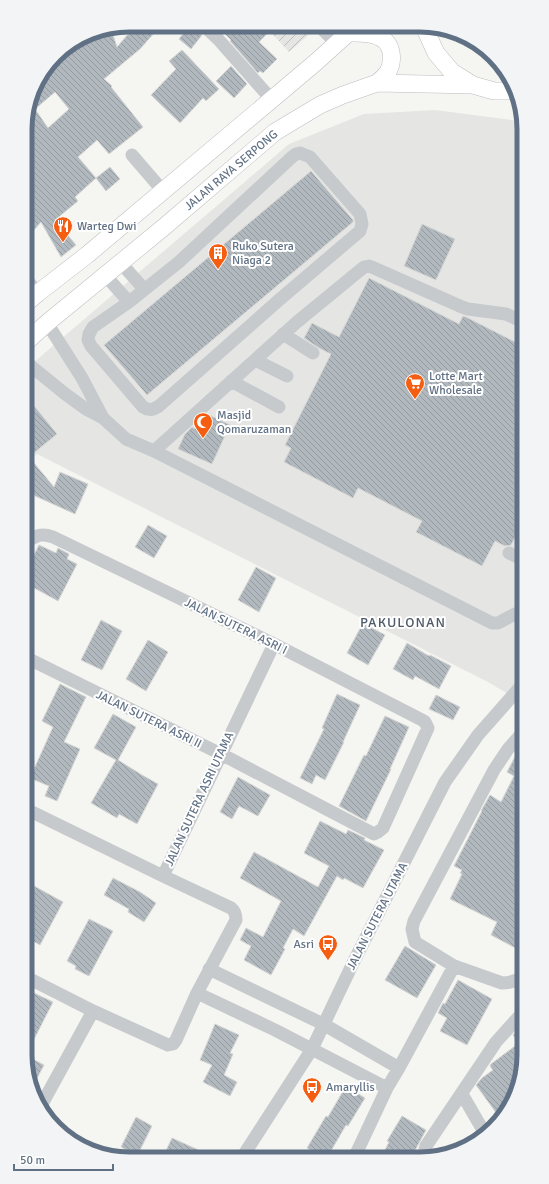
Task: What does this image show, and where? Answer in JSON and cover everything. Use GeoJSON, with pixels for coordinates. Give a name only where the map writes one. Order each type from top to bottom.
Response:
{"type":"FeatureCollection","features":[{"type":"Feature","properties":{"kind":"main road"},"geometry":{"type":"LineString","coordinates":[[426,32],[436,53],[452,72],[473,85],[494,91],[510,91]]}},
{"type":"Feature","properties":{"kind":"main road"},"geometry":{"type":"LineString","coordinates":[[32,298],[87,255],[272,100],[347,34],[369,34],[380,37],[388,44],[392,63],[387,73],[378,83]]}},
{"type":"Feature","properties":{"kind":"main road","name":"JALAN RAYA SERPONG"},"geometry":{"type":"LineString","coordinates":[[32,337],[275,132],[320,105],[378,83],[473,85]]}},
{"type":"Feature","properties":{"kind":"street"},"geometry":{"type":"LineString","coordinates":[[210,32],[218,39],[272,100]]}},
{"type":"Feature","properties":{"kind":"street"},"geometry":{"type":"LineString","coordinates":[[296,154],[310,157],[360,214],[362,224],[360,231],[278,300],[159,406],[152,410],[147,410],[143,407],[91,346],[88,340],[89,334],[93,327],[129,302],[179,262],[296,154]]}},
{"type":"Feature","properties":{"kind":"street"},"geometry":{"type":"LineString","coordinates":[[132,155],[163,191]]}},
{"type":"Feature","properties":{"kind":"street"},"geometry":{"type":"LineString","coordinates":[[120,262],[144,289]]}},
{"type":"Feature","properties":{"kind":"street"},"geometry":{"type":"LineString","coordinates":[[154,451],[283,334],[364,267],[369,266],[462,307],[506,314],[517,319]]}},
{"type":"Feature","properties":{"kind":"street"},"geometry":{"type":"LineString","coordinates":[[106,275],[129,302]]}},
{"type":"Feature","properties":{"kind":"street"},"geometry":{"type":"LineString","coordinates":[[47,323],[82,378],[103,418]]}},
{"type":"Feature","properties":{"kind":"street"},"geometry":{"type":"LineString","coordinates":[[283,334],[313,353]]}},
{"type":"Feature","properties":{"kind":"street"},"geometry":{"type":"LineString","coordinates":[[255,360],[287,376]]}},
{"type":"Feature","properties":{"kind":"street"},"geometry":{"type":"LineString","coordinates":[[32,367],[86,409],[103,418],[126,439],[154,451],[492,623],[498,623],[515,614]]}},
{"type":"Feature","properties":{"kind":"street"},"geometry":{"type":"LineString","coordinates":[[231,381],[279,407]]}},
{"type":"Feature","properties":{"kind":"street","name":"JALAN SUTERA ASRI I"},"geometry":{"type":"LineString","coordinates":[[32,538],[41,534],[53,537],[274,644],[422,720],[427,725],[427,731],[382,828],[378,832]]}},
{"type":"Feature","properties":{"kind":"street"},"geometry":{"type":"LineString","coordinates":[[509,553],[517,557]]}},
{"type":"Feature","properties":{"kind":"street","name":"JALAN SUTERA ASRI UTAMA"},"geometry":{"type":"LineString","coordinates":[[93,1010],[168,1045],[173,1044],[209,969],[236,920],[236,913],[231,908],[163,876],[274,644]]}},
{"type":"Feature","properties":{"kind":"street","name":"JALAN SUTERA ASRI II"},"geometry":{"type":"LineString","coordinates":[[32,660],[221,754],[371,833],[374,834],[378,832]]}},
{"type":"Feature","properties":{"kind":"street","name":"JALAN SUTERA UTAMA"},"geometry":{"type":"LineString","coordinates":[[246,1152],[312,1049],[354,960],[445,782],[478,735],[517,691]]}},
{"type":"Feature","properties":{"kind":"street"},"geometry":{"type":"LineString","coordinates":[[517,739],[494,770],[414,921],[412,929],[415,942],[454,966],[502,983],[517,980]]}},
{"type":"Feature","properties":{"kind":"street"},"geometry":{"type":"LineString","coordinates":[[32,812],[163,876]]}},
{"type":"Feature","properties":{"kind":"street"},"geometry":{"type":"LineString","coordinates":[[357,1152],[387,1088],[454,966]]}},
{"type":"Feature","properties":{"kind":"street"},"geometry":{"type":"LineString","coordinates":[[209,969],[323,1024],[399,1068]]}},
{"type":"Feature","properties":{"kind":"street"},"geometry":{"type":"LineString","coordinates":[[32,980],[93,1010],[44,1101]]}},
{"type":"Feature","properties":{"kind":"street"},"geometry":{"type":"LineString","coordinates":[[197,993],[275,1030],[387,1088]]}},
{"type":"Feature","properties":{"kind":"street"},"geometry":{"type":"LineString","coordinates":[[424,1152],[426,1146],[496,1042],[517,1019]]}},
{"type":"Feature","properties":{"kind":"street"},"geometry":{"type":"LineString","coordinates":[[462,1094],[482,1129]]}},
{"type":"Feature","properties":{"kind":"shaded area"},"geometry":{"type":"Polygon","coordinates":[[[271,32],[312,32],[289,52],[271,32]]]}},
{"type":"Feature","properties":{"kind":"shaded area"},"geometry":{"type":"Polygon","coordinates":[[[435,110],[516,121],[517,699],[488,682],[37,454],[32,458],[32,364],[289,144],[364,114],[435,110]]]}},
{"type":"Feature","properties":{"kind":"building"},"geometry":{"type":"Polygon","coordinates":[[[130,32],[155,32],[140,49],[104,79],[112,86],[111,87],[143,127],[109,154],[97,140],[78,157],[96,178],[75,197],[78,201],[55,220],[76,245],[61,257],[41,222],[32,232],[32,123],[35,104],[45,80],[60,60],[75,48],[86,42],[113,34],[117,47],[130,32]],[[55,92],[35,109],[48,128],[69,109],[55,92]]]}},
{"type":"Feature","properties":{"kind":"building"},"geometry":{"type":"Polygon","coordinates":[[[184,32],[198,32],[202,35],[191,49],[179,39],[184,32]]]}},
{"type":"Feature","properties":{"kind":"building"},"geometry":{"type":"Polygon","coordinates":[[[223,32],[269,32],[259,42],[277,59],[263,73],[260,71],[258,73],[230,41],[231,40],[223,32]]]}},
{"type":"Feature","properties":{"kind":"building"},"geometry":{"type":"Polygon","coordinates":[[[182,50],[219,89],[206,101],[203,98],[180,123],[151,95],[176,69],[169,61],[182,50]]]}},
{"type":"Feature","properties":{"kind":"building"},"geometry":{"type":"Polygon","coordinates":[[[231,66],[247,84],[234,98],[216,81],[231,66]]]}},
{"type":"Feature","properties":{"kind":"building"},"geometry":{"type":"Polygon","coordinates":[[[110,167],[120,179],[106,191],[96,178],[110,167]]]}},
{"type":"Feature","properties":{"kind":"building"},"geometry":{"type":"Polygon","coordinates":[[[311,171],[353,220],[353,222],[147,395],[104,345],[311,171]]]}},
{"type":"Feature","properties":{"kind":"building"},"geometry":{"type":"Polygon","coordinates":[[[422,224],[455,239],[436,280],[404,266],[422,224]]]}},
{"type":"Feature","properties":{"kind":"building","name":"Lotte Mart Wholesale"},"geometry":{"type":"Polygon","coordinates":[[[369,278],[459,324],[463,316],[517,343],[517,534],[511,545],[505,546],[495,541],[482,566],[416,532],[422,521],[358,488],[353,498],[284,462],[291,448],[285,445],[331,354],[304,338],[312,323],[339,337],[369,278]]]}},
{"type":"Feature","properties":{"kind":"building"},"geometry":{"type":"Polygon","coordinates":[[[32,403],[57,434],[32,455],[32,403]]]}},
{"type":"Feature","properties":{"kind":"building","name":"Masjid Qomaruzaman"},"geometry":{"type":"Polygon","coordinates":[[[207,414],[230,425],[212,464],[178,449],[185,434],[192,427],[195,429],[198,422],[207,414]]]}},
{"type":"Feature","properties":{"kind":"building"},"geometry":{"type":"Polygon","coordinates":[[[32,461],[54,487],[60,472],[88,484],[75,514],[32,496],[32,461]]]}},
{"type":"Feature","properties":{"kind":"building"},"geometry":{"type":"Polygon","coordinates":[[[148,525],[167,536],[154,558],[135,547],[148,525]]]}},
{"type":"Feature","properties":{"kind":"building"},"geometry":{"type":"Polygon","coordinates":[[[39,545],[56,553],[58,548],[69,554],[67,559],[77,564],[58,601],[32,587],[32,559],[39,545]]]}},
{"type":"Feature","properties":{"kind":"building"},"geometry":{"type":"Polygon","coordinates":[[[256,567],[276,578],[259,612],[238,600],[256,567]]]}},
{"type":"Feature","properties":{"kind":"building"},"geometry":{"type":"Polygon","coordinates":[[[101,620],[122,631],[102,670],[81,660],[101,620]]]}},
{"type":"Feature","properties":{"kind":"building"},"geometry":{"type":"Polygon","coordinates":[[[363,623],[385,635],[368,665],[347,653],[363,623]]]}},
{"type":"Feature","properties":{"kind":"building"},"geometry":{"type":"Polygon","coordinates":[[[148,640],[168,652],[146,691],[126,679],[148,640]]]}},
{"type":"Feature","properties":{"kind":"building"},"geometry":{"type":"Polygon","coordinates":[[[407,643],[429,656],[430,655],[451,666],[439,689],[415,676],[413,680],[393,669],[407,643]]]}},
{"type":"Feature","properties":{"kind":"building"},"geometry":{"type":"Polygon","coordinates":[[[60,684],[86,697],[64,742],[80,749],[57,801],[45,796],[49,786],[32,779],[32,774],[53,727],[42,721],[60,684]]]}},
{"type":"Feature","properties":{"kind":"building"},"geometry":{"type":"Polygon","coordinates":[[[337,694],[360,705],[325,780],[316,775],[312,784],[300,778],[324,729],[322,728],[337,694]]]}},
{"type":"Feature","properties":{"kind":"building"},"geometry":{"type":"Polygon","coordinates":[[[436,695],[460,707],[453,720],[429,709],[436,695]]]}},
{"type":"Feature","properties":{"kind":"building"},"geometry":{"type":"Polygon","coordinates":[[[113,714],[136,727],[118,760],[158,784],[137,824],[119,814],[117,818],[91,803],[116,760],[94,748],[113,714]]]}},
{"type":"Feature","properties":{"kind":"building"},"geometry":{"type":"Polygon","coordinates":[[[385,716],[409,727],[366,821],[339,806],[364,755],[366,756],[385,716]]]}},
{"type":"Feature","properties":{"kind":"building"},"geometry":{"type":"Polygon","coordinates":[[[517,753],[517,949],[491,935],[497,922],[450,899],[462,874],[460,873],[462,870],[454,866],[490,795],[501,802],[514,776],[507,772],[517,753]]]}},
{"type":"Feature","properties":{"kind":"building"},"geometry":{"type":"Polygon","coordinates":[[[238,777],[270,795],[258,816],[239,806],[232,819],[220,812],[238,777]]]}},
{"type":"Feature","properties":{"kind":"building"},"geometry":{"type":"Polygon","coordinates":[[[320,821],[346,834],[348,830],[365,838],[364,840],[384,850],[363,888],[337,876],[304,936],[293,929],[283,948],[285,949],[271,975],[244,960],[251,946],[240,940],[246,928],[263,937],[281,901],[240,878],[254,852],[318,887],[329,866],[304,853],[320,821]]]}},
{"type":"Feature","properties":{"kind":"building"},"geometry":{"type":"Polygon","coordinates":[[[113,878],[140,892],[156,903],[144,922],[128,912],[129,909],[104,895],[113,878]]]}},
{"type":"Feature","properties":{"kind":"building"},"geometry":{"type":"Polygon","coordinates":[[[34,886],[63,902],[40,945],[32,940],[32,890],[34,886]]]}},
{"type":"Feature","properties":{"kind":"building"},"geometry":{"type":"Polygon","coordinates":[[[89,919],[113,931],[89,976],[75,969],[76,966],[67,961],[89,919]]]}},
{"type":"Feature","properties":{"kind":"building"},"geometry":{"type":"Polygon","coordinates":[[[405,946],[436,965],[417,998],[385,980],[405,946]]]}},
{"type":"Feature","properties":{"kind":"building"},"geometry":{"type":"Polygon","coordinates":[[[458,980],[492,999],[467,1045],[440,1031],[447,1018],[438,1013],[443,1003],[445,1004],[458,980]]]}},
{"type":"Feature","properties":{"kind":"building"},"geometry":{"type":"Polygon","coordinates":[[[32,992],[53,1002],[32,1043],[32,992]]]}},
{"type":"Feature","properties":{"kind":"building"},"geometry":{"type":"Polygon","coordinates":[[[215,1024],[239,1035],[230,1053],[233,1054],[224,1075],[237,1082],[230,1096],[203,1082],[212,1065],[200,1060],[215,1024]]]}},
{"type":"Feature","properties":{"kind":"building"},"geometry":{"type":"Polygon","coordinates":[[[517,1031],[517,1040],[513,1035],[517,1031]]]}},
{"type":"Feature","properties":{"kind":"building"},"geometry":{"type":"Polygon","coordinates":[[[517,1044],[517,1061],[514,1080],[504,1104],[497,1114],[476,1085],[482,1078],[493,1070],[490,1066],[517,1044]]]}},
{"type":"Feature","properties":{"kind":"building"},"geometry":{"type":"Polygon","coordinates":[[[32,1059],[44,1065],[35,1081],[32,1059]]]}},
{"type":"Feature","properties":{"kind":"building"},"geometry":{"type":"Polygon","coordinates":[[[346,1086],[365,1098],[348,1126],[346,1125],[330,1152],[314,1152],[307,1148],[326,1116],[328,1117],[346,1086]]]}},
{"type":"Feature","properties":{"kind":"building"},"geometry":{"type":"Polygon","coordinates":[[[402,1116],[426,1130],[414,1152],[384,1152],[389,1142],[387,1141],[402,1116]]]}},
{"type":"Feature","properties":{"kind":"building"},"geometry":{"type":"Polygon","coordinates":[[[136,1117],[152,1126],[139,1152],[130,1152],[121,1147],[136,1117]]]}},
{"type":"Feature","properties":{"kind":"building"},"geometry":{"type":"Polygon","coordinates":[[[172,1138],[203,1152],[165,1152],[172,1138]]]}},
{"type":"Feature","properties":{"kind":"place","name":"Warteg Dwi"},"geometry":{"type":"Point","coordinates":[63,243]}},
{"type":"Feature","properties":{"kind":"place","name":"Ruko Sutera Niaga 2"},"geometry":{"type":"Point","coordinates":[218,270]}},
{"type":"Feature","properties":{"kind":"place","name":"Lotte Mart Wholesale"},"geometry":{"type":"Point","coordinates":[415,400]}},
{"type":"Feature","properties":{"kind":"place","name":"Masjid Qomaruzaman"},"geometry":{"type":"Point","coordinates":[203,439]}},
{"type":"Feature","properties":{"kind":"place","name":"Asri"},"geometry":{"type":"Point","coordinates":[328,961]}},
{"type":"Feature","properties":{"kind":"place","name":"Amaryllis"},"geometry":{"type":"Point","coordinates":[312,1104]}},
{"type":"Feature","properties":{"kind":"district","name":"PAKULONAN"},"geometry":{"type":"Point","coordinates":[403,622]}}]}
